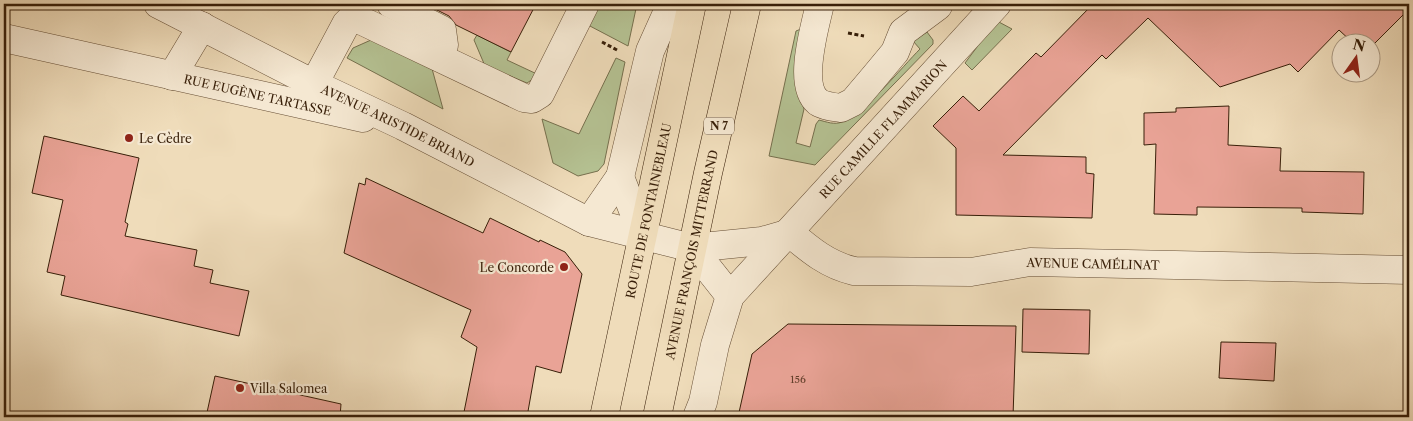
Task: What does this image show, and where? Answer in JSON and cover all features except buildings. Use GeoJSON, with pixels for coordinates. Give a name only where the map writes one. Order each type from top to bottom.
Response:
{"type":"FeatureCollection","features":[{"type":"Feature","properties":{"kind":"main road","name":"ROUTE DE FONTAINEBLEAU"},"geometry":{"type":"LineString","coordinates":[[604,417],[692,4]]}},
{"type":"Feature","properties":{"kind":"main road","name":"AVENUE FRANÇOIS MITTERRAND"},"geometry":{"type":"LineString","coordinates":[[657,417],[692,248],[747,4]]}},
{"type":"Feature","properties":{"kind":"street","name":"AVENUE ARISTIDE BRIAND"},"geometry":{"type":"LineString","coordinates":[[158,4],[314,84],[403,126],[589,222],[692,248],[762,241],[790,233]]}},
{"type":"Feature","properties":{"kind":"street"},"geometry":{"type":"LineString","coordinates":[[391,4],[442,30],[444,45],[439,57]]}},
{"type":"Feature","properties":{"kind":"street"},"geometry":{"type":"LineString","coordinates":[[314,84],[350,20],[358,19],[524,98],[532,99],[540,94],[585,4]]}},
{"type":"Feature","properties":{"kind":"street"},"geometry":{"type":"LineString","coordinates":[[589,222],[620,176],[650,51],[671,4]]}},
{"type":"Feature","properties":{"kind":"street"},"geometry":{"type":"LineString","coordinates":[[820,4],[806,78],[811,93],[818,102],[840,108],[853,102],[875,76],[894,52],[902,32],[938,6]]}},
{"type":"Feature","properties":{"kind":"street","name":"RUE CAMILLE FLAMMARION"},"geometry":{"type":"LineString","coordinates":[[730,296],[790,233],[997,4]]}},
{"type":"Feature","properties":{"kind":"street","name":"RUE EUGÈNE TARTASSE"},"geometry":{"type":"LineString","coordinates":[[172,76],[202,26]]}},
{"type":"Feature","properties":{"kind":"street","name":"RUE EUGÈNE TARTASSE"},"geometry":{"type":"LineString","coordinates":[[4,38],[403,126]]}},
{"type":"Feature","properties":{"kind":"street"},"geometry":{"type":"LineString","coordinates":[[620,176],[642,236]]}},
{"type":"Feature","properties":{"kind":"street","name":"AVENUE CAMÉLINAT"},"geometry":{"type":"LineString","coordinates":[[790,233],[818,256],[840,268],[854,270],[971,272],[1030,262],[1409,270]]}},
{"type":"Feature","properties":{"kind":"street"},"geometry":{"type":"LineString","coordinates":[[692,248],[730,296],[715,345],[698,417]]}},
{"type":"Feature","properties":{"kind":"path"},"geometry":{"type":"LineString","coordinates":[[573,28],[647,65]]}},
{"type":"Feature","properties":{"kind":"green space"},"geometry":{"type":"Polygon","coordinates":[[[598,4],[637,4],[628,46],[588,25],[598,4]]]}},
{"type":"Feature","properties":{"kind":"green space"},"geometry":{"type":"Polygon","coordinates":[[[997,21],[1012,29],[972,70],[965,63],[977,47],[981,25],[997,21]]]}},
{"type":"Feature","properties":{"kind":"green space"},"geometry":{"type":"Polygon","coordinates":[[[801,29],[798,92],[804,109],[796,143],[810,147],[816,124],[819,120],[836,123],[850,118],[871,101],[920,49],[913,41],[927,32],[933,40],[933,44],[815,165],[769,156],[796,31],[801,29]]]}},
{"type":"Feature","properties":{"kind":"green space"},"geometry":{"type":"Polygon","coordinates":[[[477,35],[511,52],[507,60],[539,75],[527,83],[485,66],[474,40],[477,35]]]}},
{"type":"Feature","properties":{"kind":"green space"},"geometry":{"type":"Polygon","coordinates":[[[371,40],[431,65],[443,109],[347,58],[353,48],[371,40]]]}},
{"type":"Feature","properties":{"kind":"green space"},"geometry":{"type":"Polygon","coordinates":[[[616,58],[625,62],[604,164],[598,171],[578,176],[553,163],[542,119],[579,134],[616,58]]]}},
{"type":"Feature","properties":{"kind":"place","name":"Le Cèdre"},"geometry":{"type":"Point","coordinates":[129,138]}},
{"type":"Feature","properties":{"kind":"place","name":"Le Concorde"},"geometry":{"type":"Point","coordinates":[564,267]}},
{"type":"Feature","properties":{"kind":"place","name":"Villa Salomea"},"geometry":{"type":"Point","coordinates":[240,388]}}]}
